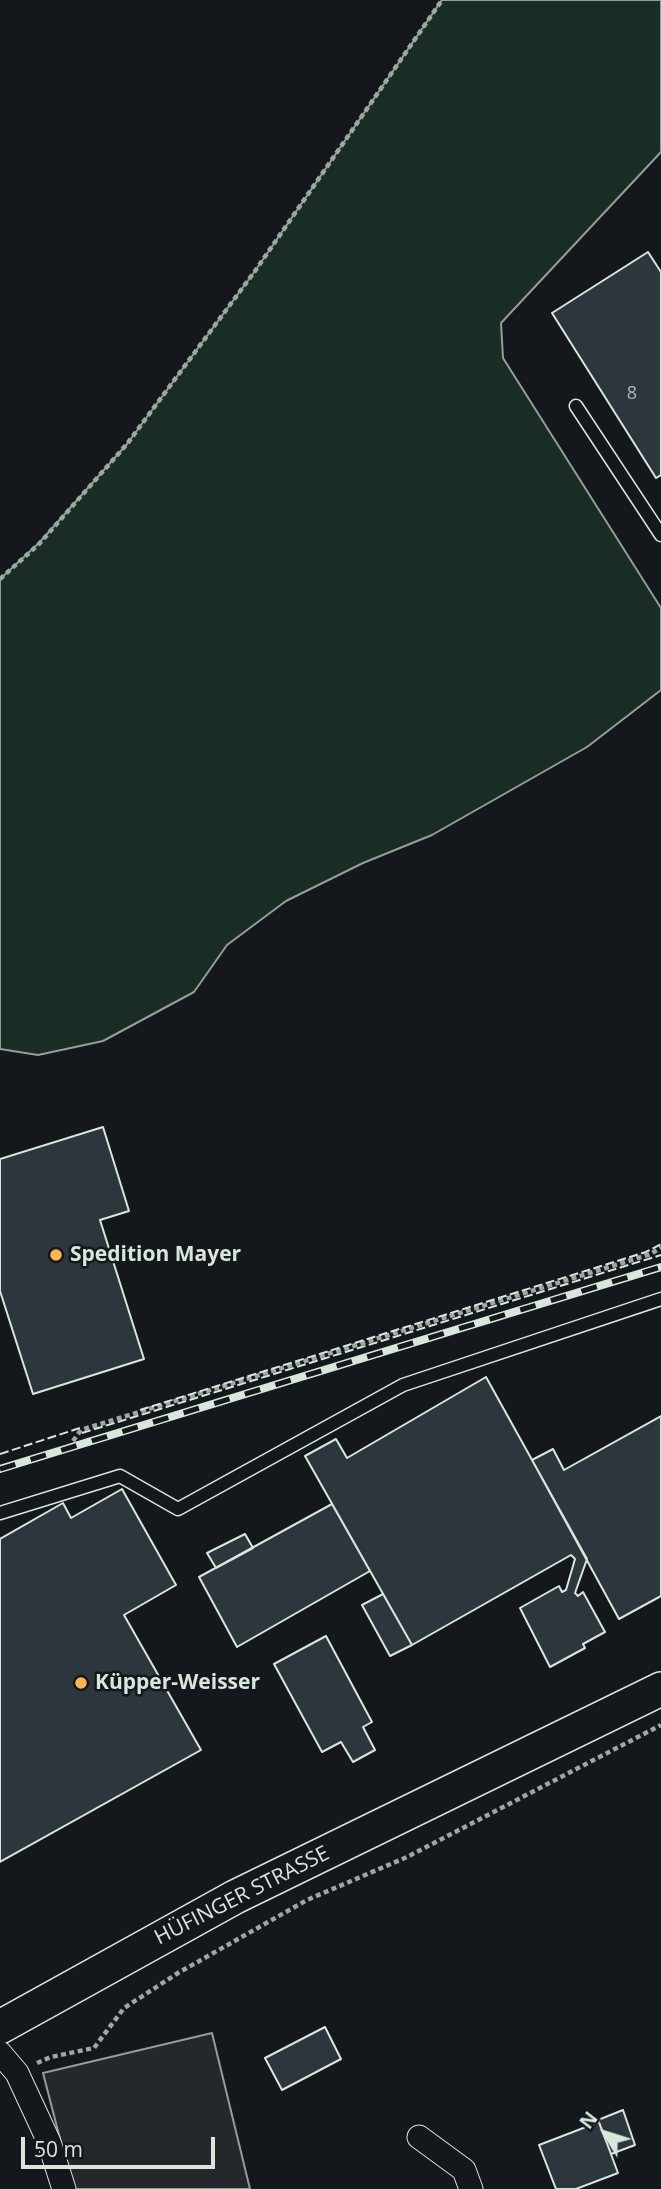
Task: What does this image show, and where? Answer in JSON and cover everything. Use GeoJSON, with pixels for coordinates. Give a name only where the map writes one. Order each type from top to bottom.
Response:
{"type":"FeatureCollection","features":[{"type":"Feature","properties":{"kind":"main road","name":"HÜFINGER STRASSE"},"geometry":{"type":"LineString","coordinates":[[0,2027],[235,1897],[661,1689]]}},
{"type":"Feature","properties":{"kind":"street"},"geometry":{"type":"LineString","coordinates":[[0,2053],[17,2073],[49,2142],[64,2189]]}},
{"type":"Feature","properties":{"kind":"street"},"geometry":{"type":"LineString","coordinates":[[419,2137],[464,2170],[471,2189]]}},
{"type":"Feature","properties":{"kind":"lane"},"geometry":{"type":"LineString","coordinates":[[576,406],[661,535]]}},
{"type":"Feature","properties":{"kind":"lane"},"geometry":{"type":"LineString","coordinates":[[0,1513],[120,1476],[178,1509],[403,1385],[661,1299]]}},
{"type":"Feature","properties":{"kind":"path"},"geometry":{"type":"LineString","coordinates":[[0,579],[39,544],[127,444],[255,271],[442,0]]}},
{"type":"Feature","properties":{"kind":"path"},"geometry":{"type":"LineString","coordinates":[[73,1441],[81,1430],[651,1254],[661,1247]]}},
{"type":"Feature","properties":{"kind":"path"},"geometry":{"type":"LineString","coordinates":[[17,2073],[51,2057],[94,2048],[124,2008],[307,1900],[407,1857],[661,1725]]}},
{"type":"Feature","properties":{"kind":"green space"},"geometry":{"type":"Polygon","coordinates":[[[442,0],[661,0],[661,152],[501,323],[503,358],[661,608],[661,690],[587,747],[432,835],[363,863],[286,901],[227,945],[194,992],[103,1041],[38,1055],[0,1049],[0,579],[39,543],[127,444],[255,271],[442,0]]]}},
{"type":"Feature","properties":{"kind":"shaded area"},"geometry":{"type":"Polygon","coordinates":[[[212,2033],[250,2189],[73,2189],[43,2073],[212,2033]]]}},
{"type":"Feature","properties":{"kind":"building"},"geometry":{"type":"Polygon","coordinates":[[[648,252],[661,272],[661,475],[656,478],[552,313],[648,252]]]}},
{"type":"Feature","properties":{"kind":"building","name":"Spedition Mayer"},"geometry":{"type":"Polygon","coordinates":[[[103,1127],[129,1211],[100,1220],[144,1359],[33,1394],[0,1291],[0,1159],[103,1127]]]}},
{"type":"Feature","properties":{"kind":"building"},"geometry":{"type":"Polygon","coordinates":[[[486,1377],[587,1559],[575,1593],[578,1596],[583,1592],[605,1632],[583,1644],[585,1648],[550,1667],[520,1608],[559,1586],[562,1592],[566,1590],[575,1559],[571,1555],[412,1645],[305,1456],[336,1439],[347,1458],[486,1377]]]}},
{"type":"Feature","properties":{"kind":"building"},"geometry":{"type":"Polygon","coordinates":[[[661,1416],[661,1596],[619,1619],[532,1460],[553,1449],[564,1470],[661,1416]]]}},
{"type":"Feature","properties":{"kind":"building","name":"Küpper-Weisser"},"geometry":{"type":"Polygon","coordinates":[[[122,1489],[176,1585],[124,1615],[201,1750],[0,1862],[0,1539],[63,1503],[71,1518],[122,1489]]]}},
{"type":"Feature","properties":{"kind":"building"},"geometry":{"type":"Polygon","coordinates":[[[332,1504],[370,1571],[237,1647],[199,1577],[332,1504]]]}},
{"type":"Feature","properties":{"kind":"building"},"geometry":{"type":"Polygon","coordinates":[[[245,1534],[253,1548],[216,1568],[207,1553],[245,1534]]]}},
{"type":"Feature","properties":{"kind":"building"},"geometry":{"type":"Polygon","coordinates":[[[383,1594],[412,1645],[390,1656],[362,1605],[383,1594]]]}},
{"type":"Feature","properties":{"kind":"building"},"geometry":{"type":"Polygon","coordinates":[[[326,1636],[372,1722],[363,1727],[375,1750],[353,1762],[341,1742],[322,1752],[274,1664],[326,1636]]]}},
{"type":"Feature","properties":{"kind":"building"},"geometry":{"type":"Polygon","coordinates":[[[325,2027],[341,2059],[282,2090],[265,2058],[325,2027]]]}},
{"type":"Feature","properties":{"kind":"building"},"geometry":{"type":"Polygon","coordinates":[[[623,2110],[635,2145],[611,2154],[598,2120],[623,2110]]]}},
{"type":"Feature","properties":{"kind":"building"},"geometry":{"type":"Polygon","coordinates":[[[599,2122],[618,2173],[576,2189],[556,2189],[539,2145],[599,2122]]]}},
{"type":"Feature","properties":{"kind":"railway"},"geometry":{"type":"LineString","coordinates":[[0,1469],[661,1267]]}},
{"type":"Feature","properties":{"kind":"fence"},"geometry":{"type":"LineString","coordinates":[[140,1410],[646,1252],[661,1244]]}},
{"type":"Feature","properties":{"kind":"fence"},"geometry":{"type":"LineString","coordinates":[[82,1433],[661,1255]]}},
{"type":"Feature","properties":{"kind":"fence"},"geometry":{"type":"LineString","coordinates":[[0,1454],[83,1427]]}},
{"type":"Feature","properties":{"kind":"place","name":"Spedition Mayer"},"geometry":{"type":"Point","coordinates":[56,1255]}},
{"type":"Feature","properties":{"kind":"place","name":"Küpper-Weisser"},"geometry":{"type":"Point","coordinates":[81,1683]}}]}
